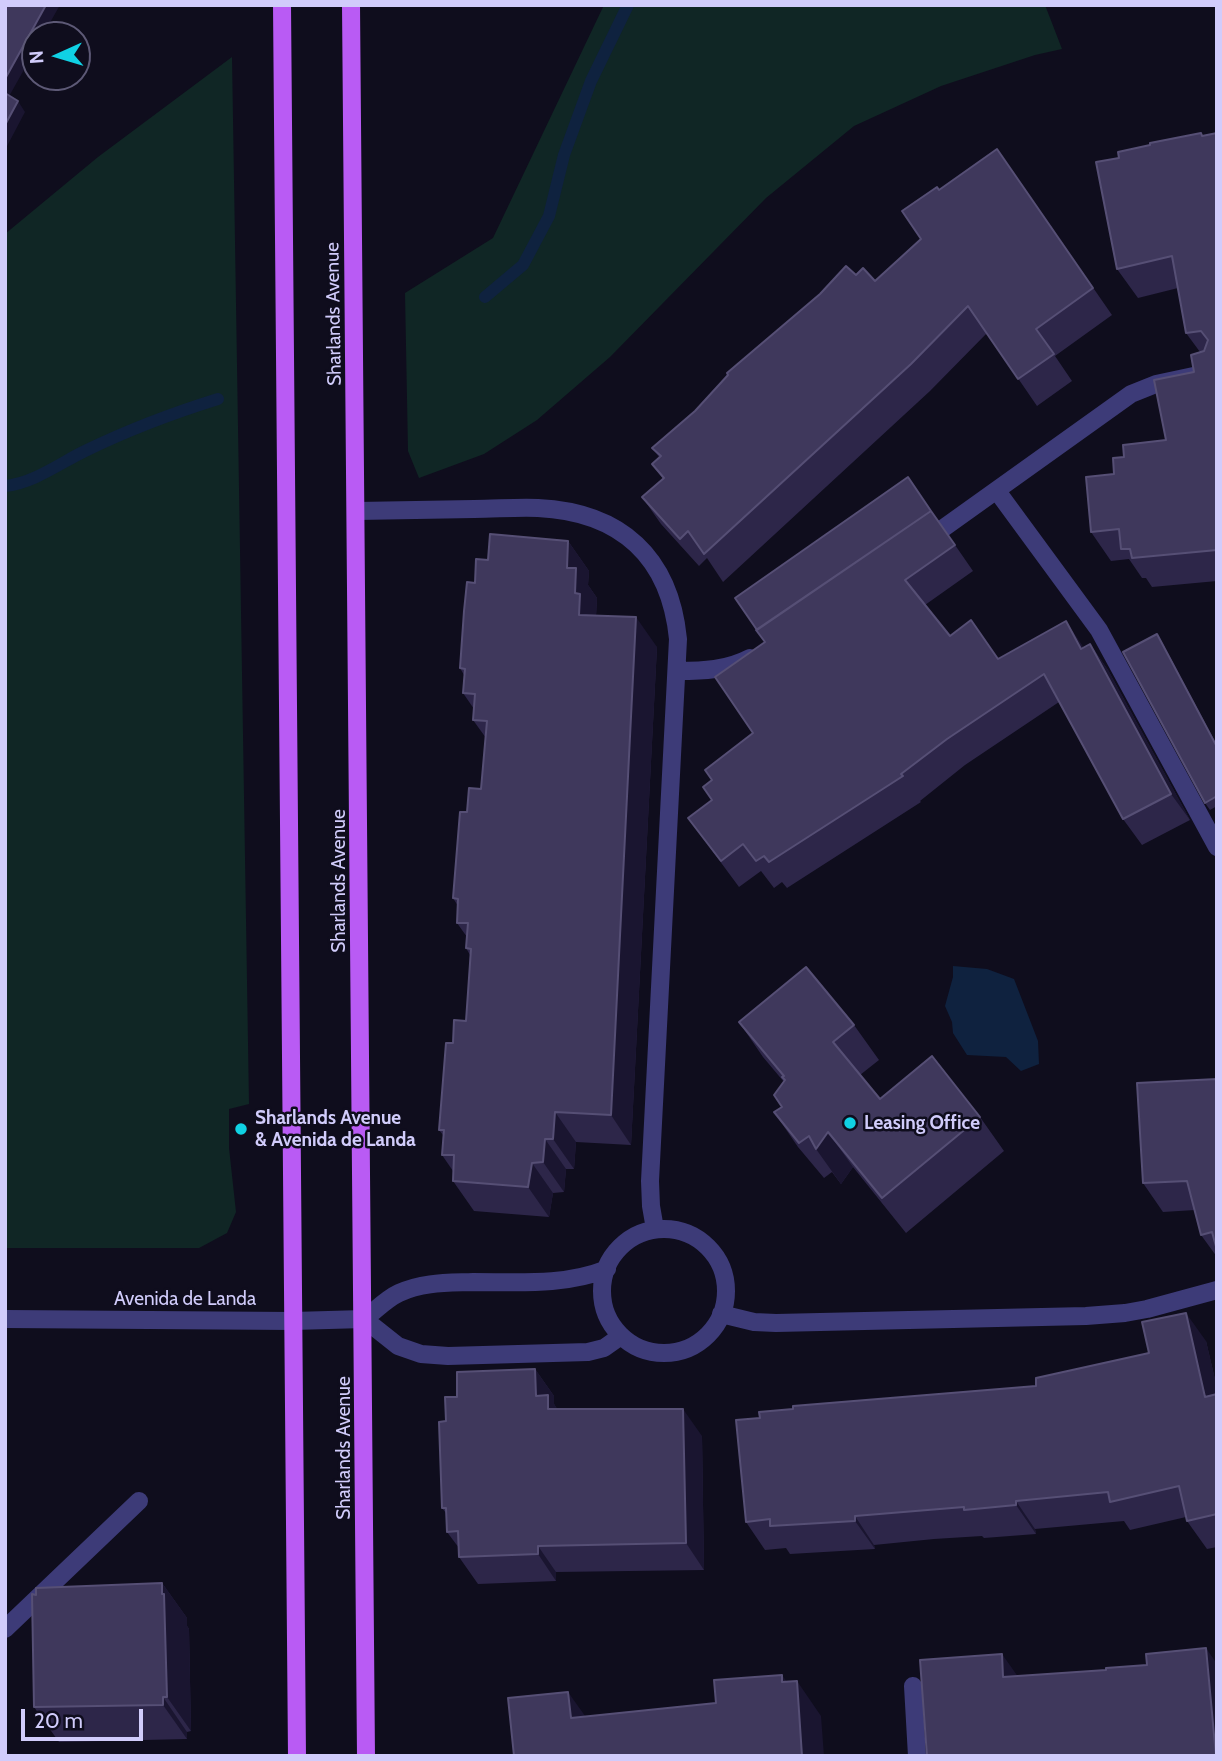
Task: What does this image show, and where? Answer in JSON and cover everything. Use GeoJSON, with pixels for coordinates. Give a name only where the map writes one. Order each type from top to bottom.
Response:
{"type":"FeatureCollection","features":[{"type":"Feature","properties":{"kind":"main road"},"geometry":{"type":"LineString","coordinates":[[282,5],[297,1756]]}},
{"type":"Feature","properties":{"kind":"main road","name":"Sharlands Avenue"},"geometry":{"type":"LineString","coordinates":[[351,5],[366,1756]]}},
{"type":"Feature","properties":{"kind":"street"},"geometry":{"type":"LineString","coordinates":[[912,551],[1131,394],[1156,384],[1217,371]]}},
{"type":"Feature","properties":{"kind":"street"},"geometry":{"type":"LineString","coordinates":[[997,491],[1100,630],[1217,846]]}},
{"type":"Feature","properties":{"kind":"street"},"geometry":{"type":"LineString","coordinates":[[357,511],[539,508],[570,512],[603,522],[626,535],[647,555],[666,582],[676,613],[678,671],[650,1181],[655,1229]]}},
{"type":"Feature","properties":{"kind":"street"},"geometry":{"type":"LineString","coordinates":[[678,671],[702,671],[738,664],[763,650]]}},
{"type":"Feature","properties":{"kind":"street"},"geometry":{"type":"LineString","coordinates":[[655,1229],[684,1232],[707,1246],[722,1269],[726,1297],[717,1323],[698,1344],[672,1354],[645,1351],[621,1336],[606,1314],[602,1286],[610,1259],[629,1239],[655,1229]]}},
{"type":"Feature","properties":{"kind":"street"},"geometry":{"type":"LineString","coordinates":[[607,1269],[587,1277],[561,1281],[422,1285],[396,1294],[364,1319],[398,1346],[421,1354],[448,1356],[588,1352],[604,1348],[621,1336]]}},
{"type":"Feature","properties":{"kind":"street"},"geometry":{"type":"LineString","coordinates":[[721,1314],[754,1322],[776,1323],[1086,1316],[1136,1311],[1217,1290]]}},
{"type":"Feature","properties":{"kind":"street","name":"Avenida de Landa"},"geometry":{"type":"LineString","coordinates":[[5,1319],[364,1319]]}},
{"type":"Feature","properties":{"kind":"street"},"geometry":{"type":"LineString","coordinates":[[5,1629],[139,1501]]}},
{"type":"Feature","properties":{"kind":"street"},"geometry":{"type":"LineString","coordinates":[[913,1686],[917,1756]]}},
{"type":"Feature","properties":{"kind":"green space"},"geometry":{"type":"Polygon","coordinates":[[[604,5],[1045,5],[1062,49],[1035,55],[941,86],[854,126],[766,198],[610,357],[537,420],[484,454],[419,478],[408,451],[405,293],[493,238],[604,5]]]}},
{"type":"Feature","properties":{"kind":"green space"},"geometry":{"type":"Polygon","coordinates":[[[232,57],[249,1104],[229,1109],[229,1148],[236,1212],[227,1233],[199,1248],[5,1248],[5,234],[98,157],[232,57]]]}},
{"type":"Feature","properties":{"kind":"water"},"geometry":{"type":"Polygon","coordinates":[[[953,966],[987,969],[1014,979],[1038,1041],[1039,1064],[1021,1071],[1006,1057],[967,1055],[953,1033],[952,1022],[945,1006],[953,977],[953,966]]]}},
{"type":"Feature","properties":{"kind":"building"},"geometry":{"type":"Polygon","coordinates":[[[5,5],[46,5],[37,21],[21,21],[21,50],[5,79],[5,5]]]}},
{"type":"Feature","properties":{"kind":"building"},"geometry":{"type":"Polygon","coordinates":[[[5,93],[18,101],[5,125],[5,93]]]}},
{"type":"Feature","properties":{"kind":"building"},"geometry":{"type":"Polygon","coordinates":[[[1201,133],[1202,136],[1217,133],[1217,550],[1132,558],[1130,549],[1121,549],[1119,529],[1091,532],[1086,477],[1114,474],[1113,458],[1124,457],[1123,445],[1166,440],[1154,380],[1194,372],[1191,355],[1204,351],[1208,340],[1201,331],[1186,333],[1172,256],[1117,269],[1096,162],[1119,158],[1118,152],[1150,143],[1201,133]]]}},
{"type":"Feature","properties":{"kind":"building"},"geometry":{"type":"Polygon","coordinates":[[[997,149],[1093,288],[1036,329],[1054,354],[1018,379],[968,306],[911,364],[704,554],[688,531],[680,539],[642,497],[664,478],[652,464],[661,456],[652,448],[695,411],[727,373],[820,294],[846,266],[856,275],[863,268],[875,281],[921,239],[902,211],[937,187],[939,190],[997,149]]]}},
{"type":"Feature","properties":{"kind":"building"},"geometry":{"type":"Polygon","coordinates":[[[908,477],[931,511],[757,630],[735,598],[908,477]]]}},
{"type":"Feature","properties":{"kind":"building"},"geometry":{"type":"Polygon","coordinates":[[[931,511],[955,545],[905,580],[950,636],[971,620],[998,659],[1066,621],[1081,649],[1090,644],[1171,794],[1123,819],[1044,674],[947,739],[901,774],[903,776],[769,862],[764,856],[756,861],[743,844],[721,861],[688,818],[712,800],[703,787],[712,780],[705,770],[753,733],[715,677],[765,642],[756,630],[931,511]]]}},
{"type":"Feature","properties":{"kind":"building"},"geometry":{"type":"Polygon","coordinates":[[[490,534],[568,541],[567,568],[576,568],[575,593],[580,594],[579,615],[636,617],[611,1115],[555,1112],[553,1139],[545,1139],[543,1162],[532,1163],[528,1187],[453,1181],[454,1155],[442,1155],[444,1130],[439,1130],[446,1043],[453,1043],[454,1020],[466,1021],[471,949],[466,948],[468,923],[457,923],[458,899],[453,898],[460,812],[467,812],[469,788],[481,789],[487,721],[473,720],[475,694],[463,693],[465,669],[460,668],[464,611],[467,582],[475,583],[476,559],[488,560],[490,534]]]}},
{"type":"Feature","properties":{"kind":"building"},"geometry":{"type":"Polygon","coordinates":[[[1157,634],[1217,747],[1217,796],[1205,803],[1123,652],[1157,634]]]}},
{"type":"Feature","properties":{"kind":"building","name":"Leasing Office"},"geometry":{"type":"Polygon","coordinates":[[[806,967],[854,1025],[833,1042],[880,1099],[932,1056],[980,1117],[882,1198],[828,1132],[816,1149],[809,1136],[799,1143],[774,1112],[782,1107],[774,1095],[785,1080],[782,1077],[784,1076],[739,1022],[806,967]]]}},
{"type":"Feature","properties":{"kind":"building"},"geometry":{"type":"Polygon","coordinates":[[[1217,1079],[1217,1250],[1212,1232],[1201,1235],[1187,1181],[1143,1183],[1137,1083],[1217,1079]]]}},
{"type":"Feature","properties":{"kind":"building"},"geometry":{"type":"Polygon","coordinates":[[[1186,1313],[1205,1397],[1217,1394],[1217,1514],[1187,1521],[1179,1486],[1110,1502],[1108,1492],[1016,1501],[1016,1505],[964,1510],[964,1507],[855,1516],[855,1521],[770,1526],[770,1519],[746,1522],[736,1420],[760,1418],[759,1412],[793,1409],[793,1406],[1036,1386],[1036,1378],[1149,1353],[1142,1322],[1186,1313]]]}},
{"type":"Feature","properties":{"kind":"building"},"geometry":{"type":"Polygon","coordinates":[[[535,1369],[536,1396],[548,1395],[548,1409],[683,1409],[686,1543],[538,1546],[538,1554],[459,1557],[458,1531],[447,1532],[446,1508],[442,1508],[439,1422],[446,1421],[445,1397],[457,1397],[457,1372],[535,1369]]]}},
{"type":"Feature","properties":{"kind":"building"},"geometry":{"type":"Polygon","coordinates":[[[162,1583],[167,1697],[163,1697],[163,1705],[34,1707],[32,1594],[36,1595],[36,1588],[162,1583]]]}},
{"type":"Feature","properties":{"kind":"building"},"geometry":{"type":"Polygon","coordinates":[[[1206,1648],[1216,1756],[927,1756],[920,1660],[1002,1654],[1003,1677],[1147,1665],[1146,1654],[1206,1648]]]}},
{"type":"Feature","properties":{"kind":"building"},"geometry":{"type":"Polygon","coordinates":[[[782,1675],[782,1682],[797,1681],[802,1756],[514,1756],[508,1698],[568,1692],[571,1718],[716,1703],[714,1680],[782,1675]]]}},
{"type":"Feature","properties":{"kind":"waterway"},"geometry":{"type":"LineString","coordinates":[[485,297],[523,265],[549,216],[564,155],[591,81],[628,5]]}},
{"type":"Feature","properties":{"kind":"waterway"},"geometry":{"type":"LineString","coordinates":[[5,486],[36,477],[134,429],[218,399]]}},
{"type":"Feature","properties":{"kind":"place","name":"Leasing Office"},"geometry":{"type":"Point","coordinates":[850,1123]}},
{"type":"Feature","properties":{"kind":"place","name":"Sharlands Avenue & Avenida de Landa"},"geometry":{"type":"Point","coordinates":[241,1129]}}]}
